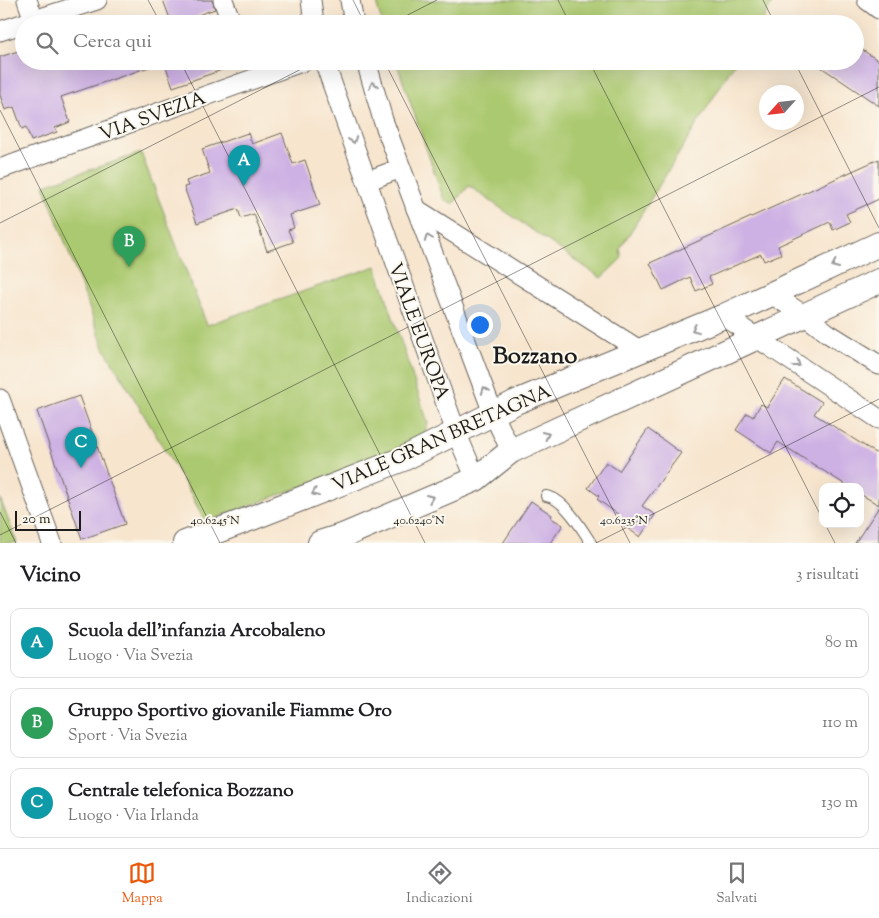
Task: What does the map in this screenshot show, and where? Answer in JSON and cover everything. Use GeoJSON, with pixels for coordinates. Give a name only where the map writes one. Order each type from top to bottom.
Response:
{"type":"FeatureCollection","features":[{"type":"Feature","properties":{"kind":"street"},"geometry":{"type":"LineString","coordinates":[[27,0],[32,15]]}},
{"type":"Feature","properties":{"kind":"street"},"geometry":{"type":"LineString","coordinates":[[50,15],[97,0]]}},
{"type":"Feature","properties":{"kind":"street"},"geometry":{"type":"LineString","coordinates":[[223,0],[229,15]]}},
{"type":"Feature","properties":{"kind":"street"},"geometry":{"type":"LineString","coordinates":[[311,0],[313,15]]}},
{"type":"Feature","properties":{"kind":"street"},"geometry":{"type":"LineString","coordinates":[[350,0],[352,15]]}},
{"type":"Feature","properties":{"kind":"street"},"geometry":{"type":"LineString","coordinates":[[867,0],[879,8]]}},
{"type":"Feature","properties":{"kind":"street"},"geometry":{"type":"LineString","coordinates":[[0,31],[15,26]]}},
{"type":"Feature","properties":{"kind":"street","name":"VIA SVEZIA"},"geometry":{"type":"LineString","coordinates":[[0,169],[279,70]]}},
{"type":"Feature","properties":{"kind":"street","name":"VIALE EUROPA"},"geometry":{"type":"LineString","coordinates":[[327,70],[456,432],[476,479]]}},
{"type":"Feature","properties":{"kind":"street","name":"VIALE EUROPA"},"geometry":{"type":"LineString","coordinates":[[369,70],[383,120],[493,413],[511,451]]}},
{"type":"Feature","properties":{"kind":"street"},"geometry":{"type":"LineString","coordinates":[[367,181],[401,168]]}},
{"type":"Feature","properties":{"kind":"street"},"geometry":{"type":"LineString","coordinates":[[416,208],[641,351]]}},
{"type":"Feature","properties":{"kind":"street","name":"VIALE GRAN BRETAGNA"},"geometry":{"type":"LineString","coordinates":[[185,543],[403,459],[516,402],[724,316],[879,244]]}},
{"type":"Feature","properties":{"kind":"street"},"geometry":{"type":"LineString","coordinates":[[320,543],[345,535],[476,479],[511,451],[879,281]]}},
{"type":"Feature","properties":{"kind":"street"},"geometry":{"type":"LineString","coordinates":[[771,294],[879,366]]}},
{"type":"Feature","properties":{"kind":"street"},"geometry":{"type":"LineString","coordinates":[[724,316],[879,419]]}},
{"type":"Feature","properties":{"kind":"street"},"geometry":{"type":"LineString","coordinates":[[0,400],[52,543]]}},
{"type":"Feature","properties":{"kind":"lane"},"geometry":{"type":"LineString","coordinates":[[546,496],[562,503],[591,543]]}},
{"type":"Feature","properties":{"kind":"green space"},"geometry":{"type":"Polygon","coordinates":[[[378,0],[774,0],[765,15],[380,15],[378,0]]]}},
{"type":"Feature","properties":{"kind":"green space"},"geometry":{"type":"Polygon","coordinates":[[[399,70],[730,70],[620,249],[622,258],[601,278],[469,186],[453,204],[444,200],[399,70]]]}},
{"type":"Feature","properties":{"kind":"green space"},"geometry":{"type":"Polygon","coordinates":[[[141,153],[207,325],[376,266],[428,423],[421,443],[205,522],[191,494],[104,348],[44,185],[141,153]]]}},
{"type":"Feature","properties":{"kind":"green space"},"geometry":{"type":"Polygon","coordinates":[[[0,498],[17,543],[0,543],[0,498]]]}},
{"type":"Feature","properties":{"kind":"building"},"geometry":{"type":"Polygon","coordinates":[[[163,0],[212,0],[215,9],[198,15],[169,15],[163,0]]]}},
{"type":"Feature","properties":{"kind":"building"},"geometry":{"type":"Polygon","coordinates":[[[864,51],[879,61],[879,106],[825,70],[864,70],[864,51]]]}},
{"type":"Feature","properties":{"kind":"building"},"geometry":{"type":"Polygon","coordinates":[[[15,52],[15,70],[140,70],[61,97],[70,122],[55,128],[57,132],[31,141],[26,127],[22,129],[14,107],[5,110],[0,95],[0,57],[15,52]]]}},
{"type":"Feature","properties":{"kind":"building"},"geometry":{"type":"Polygon","coordinates":[[[167,70],[222,70],[173,87],[167,70]]]}},
{"type":"Feature","properties":{"kind":"building"},"geometry":{"type":"Polygon","coordinates":[[[248,133],[252,144],[282,133],[293,164],[305,160],[320,205],[290,215],[294,228],[288,230],[293,242],[267,251],[254,214],[241,218],[238,209],[197,223],[184,187],[188,186],[186,181],[210,173],[202,149],[248,133]]]}},
{"type":"Feature","properties":{"kind":"building"},"geometry":{"type":"Polygon","coordinates":[[[879,159],[879,199],[846,214],[850,222],[833,230],[830,222],[778,246],[781,254],[764,261],[761,254],[709,277],[712,284],[696,291],[690,277],[663,290],[650,263],[879,159]]]}},
{"type":"Feature","properties":{"kind":"building"},"geometry":{"type":"Polygon","coordinates":[[[785,379],[822,402],[814,414],[879,455],[879,505],[864,496],[864,483],[843,483],[778,442],[771,453],[736,430],[747,413],[753,417],[761,404],[767,407],[785,379]]]}},
{"type":"Feature","properties":{"kind":"building"},"geometry":{"type":"Polygon","coordinates":[[[79,396],[125,524],[82,539],[37,411],[79,396]]]}},
{"type":"Feature","properties":{"kind":"building"},"geometry":{"type":"Polygon","coordinates":[[[648,429],[681,453],[642,506],[655,515],[640,537],[616,520],[619,515],[597,499],[599,496],[588,488],[606,462],[619,471],[648,429]]]}},
{"type":"Feature","properties":{"kind":"building"},"geometry":{"type":"Polygon","coordinates":[[[531,501],[552,515],[551,518],[563,525],[550,543],[503,543],[531,501]]]}},
{"type":"Feature","properties":{"kind":"building"},"geometry":{"type":"Polygon","coordinates":[[[879,507],[879,543],[855,543],[879,507]]]}},
{"type":"Feature","properties":{"kind":"place","name":"Scuola dell'infanzia Arcobaleno"},"geometry":{"type":"Point","coordinates":[244,186]}},
{"type":"Feature","properties":{"kind":"place","name":"Gruppo Sportivo giovanile Fiamme Oro"},"geometry":{"type":"Point","coordinates":[129,267]}},
{"type":"Feature","properties":{"kind":"place","name":"Centrale telefonica Bozzano"},"geometry":{"type":"Point","coordinates":[81,468]}},
{"type":"Feature","properties":{"kind":"district","name":"Bozzano"},"geometry":{"type":"Point","coordinates":[535,355]}}]}
